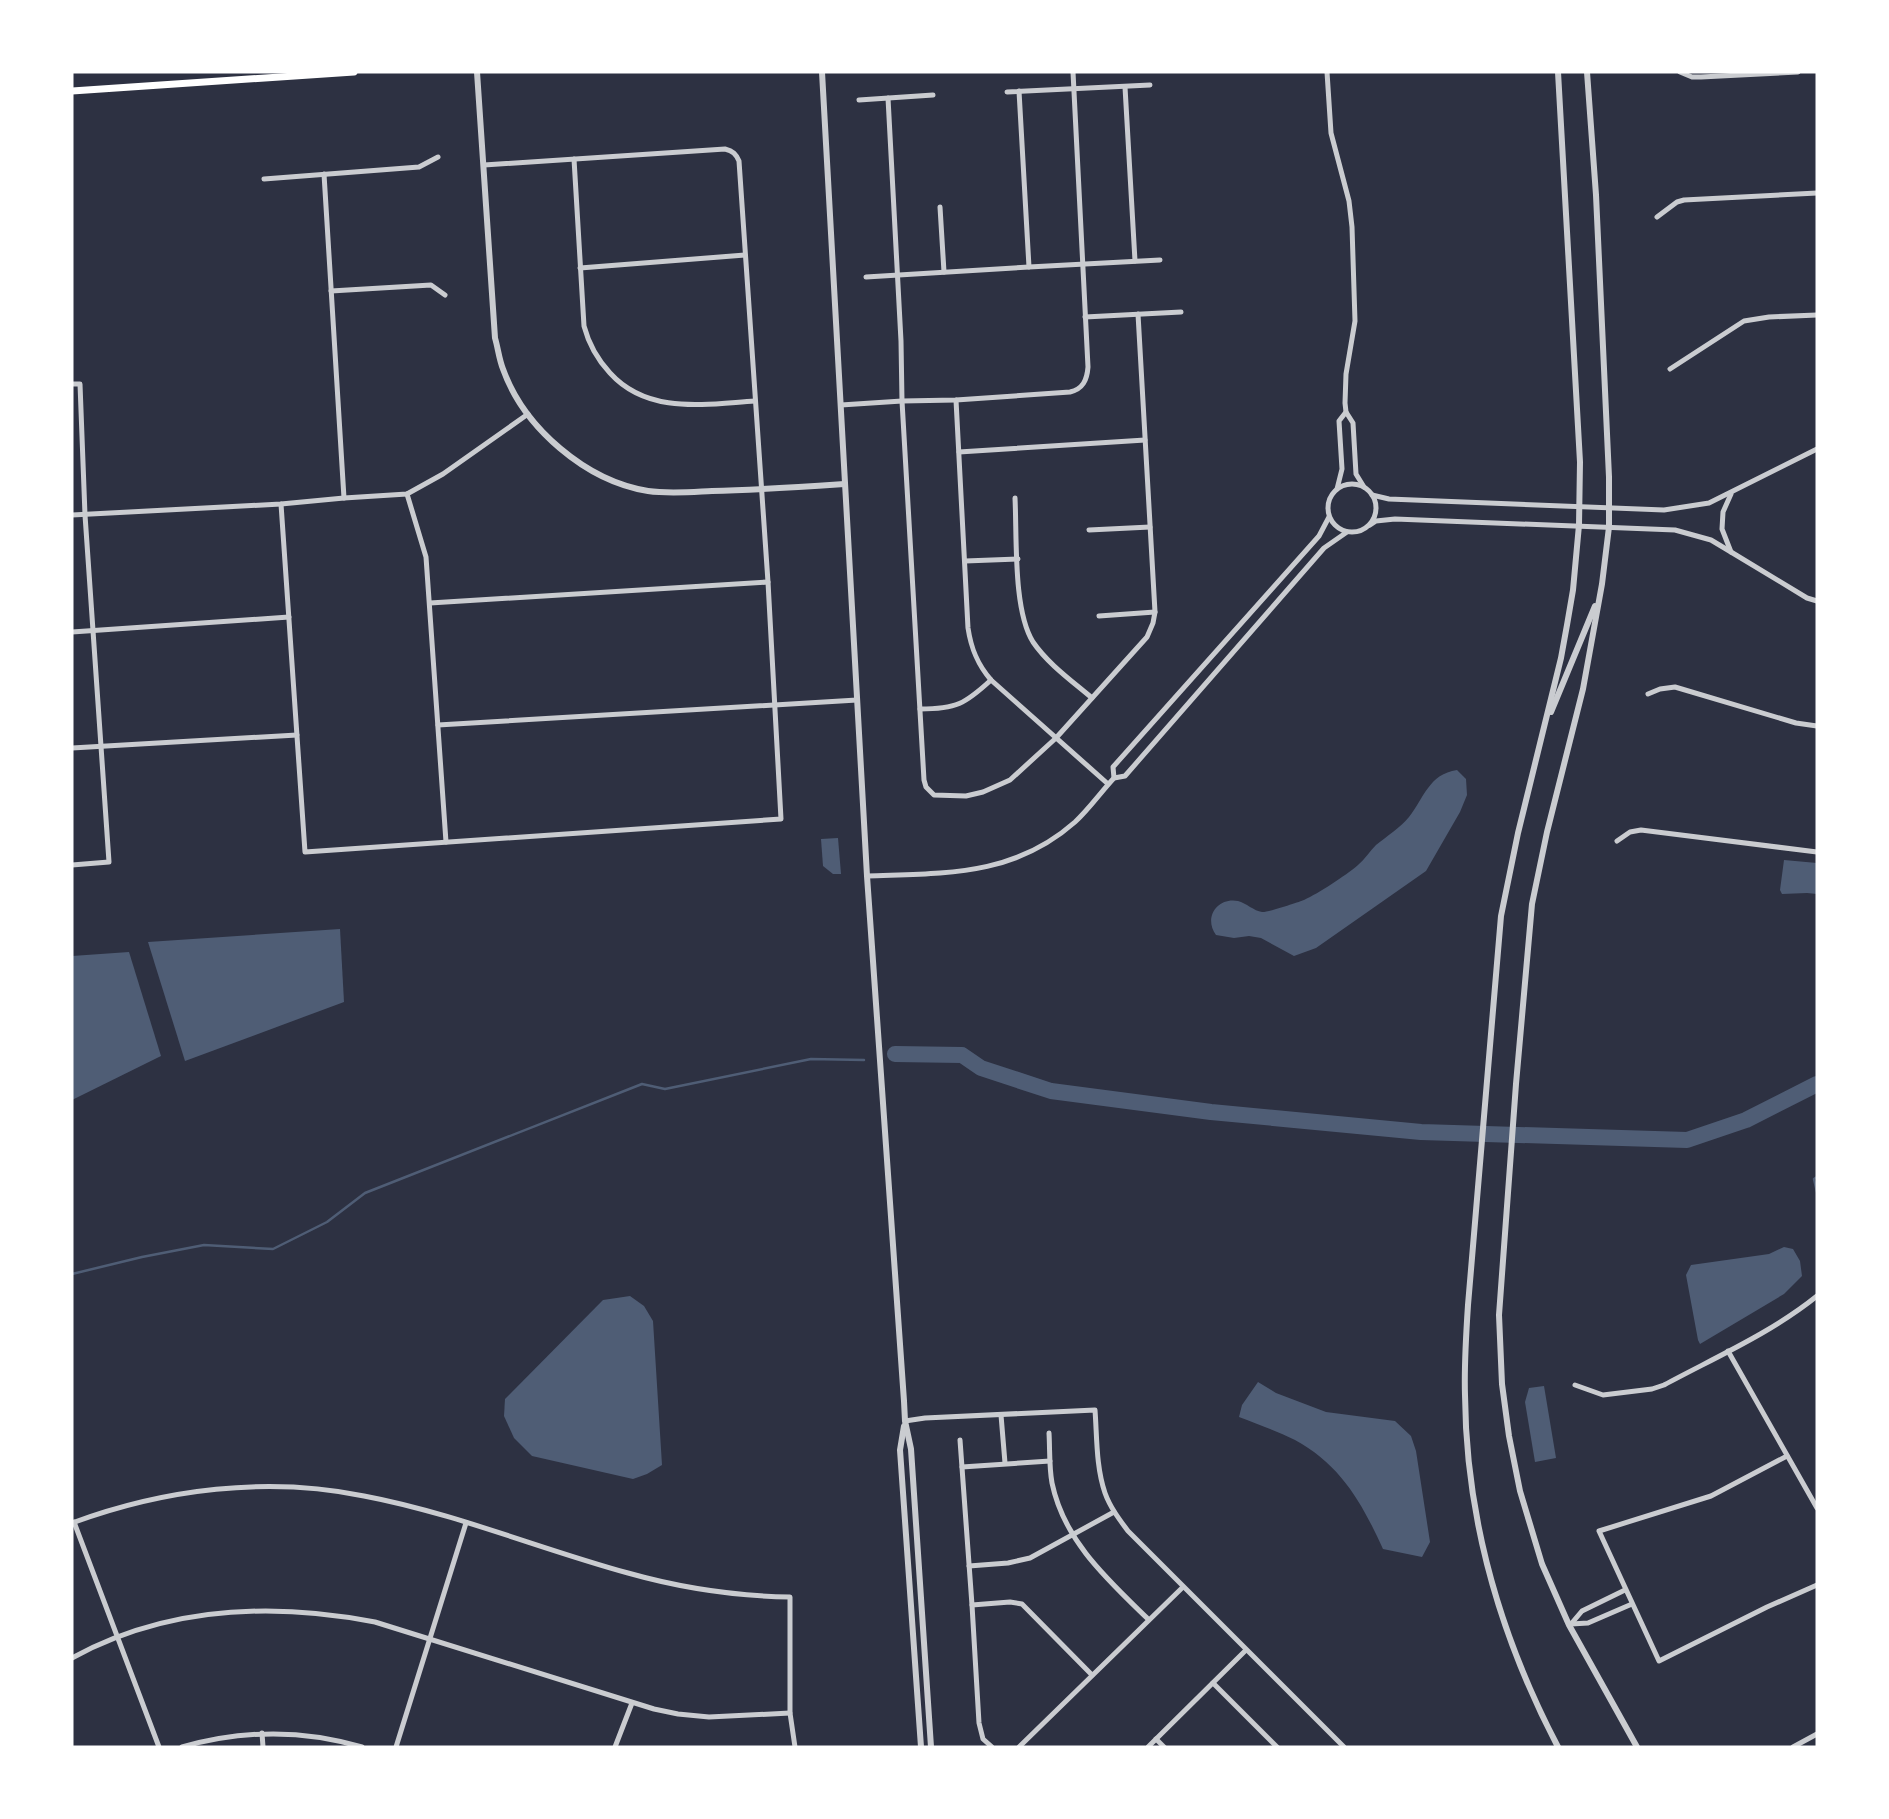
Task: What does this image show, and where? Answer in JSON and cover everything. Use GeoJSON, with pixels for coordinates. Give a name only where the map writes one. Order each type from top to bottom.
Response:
{"type":"FeatureCollection","features":[{"type":"Feature","properties":{"kind":"main road"},"geometry":{"type":"LineString","coordinates":[[196,72],[197,82]]}},
{"type":"Feature","properties":{"kind":"main road"},"geometry":{"type":"LineString","coordinates":[[72,91],[354,72]]}},
{"type":"Feature","properties":{"kind":"street"},"geometry":{"type":"LineString","coordinates":[[477,72],[495,338],[503,369],[528,414],[578,463],[616,481],[647,491],[762,490],[845,484]]}},
{"type":"Feature","properties":{"kind":"street"},"geometry":{"type":"LineString","coordinates":[[822,72],[867,876],[931,1747]]}},
{"type":"Feature","properties":{"kind":"street"},"geometry":{"type":"LineString","coordinates":[[841,405],[956,400],[1075,391],[1081,387],[1087,376],[1073,72]]}},
{"type":"Feature","properties":{"kind":"street"},"geometry":{"type":"LineString","coordinates":[[1327,72],[1331,133],[1349,201],[1352,227],[1355,321],[1346,374],[1346,412],[1353,422],[1356,474],[1372,495],[1376,508],[1370,525]]}},
{"type":"Feature","properties":{"kind":"street"},"geometry":{"type":"LineString","coordinates":[[1558,72],[1580,462],[1580,525],[1573,590],[1561,658],[1508,874],[1501,916],[1465,1358],[1466,1432],[1475,1510],[1495,1597],[1512,1648],[1558,1747]]}},
{"type":"Feature","properties":{"kind":"street"},"geometry":{"type":"LineString","coordinates":[[1587,72],[1596,195],[1609,527],[1583,690],[1547,832],[1532,904],[1499,1315],[1502,1384],[1520,1491],[1542,1564],[1569,1625],[1637,1747]]}},
{"type":"Feature","properties":{"kind":"street"},"geometry":{"type":"LineString","coordinates":[[1680,72],[1692,77],[1798,72]]}},
{"type":"Feature","properties":{"kind":"street"},"geometry":{"type":"LineString","coordinates":[[1007,92],[1150,85]]}},
{"type":"Feature","properties":{"kind":"street"},"geometry":{"type":"LineString","coordinates":[[1125,86],[1135,261]]}},
{"type":"Feature","properties":{"kind":"street"},"geometry":{"type":"LineString","coordinates":[[1018,91],[1029,267]]}},
{"type":"Feature","properties":{"kind":"street"},"geometry":{"type":"LineString","coordinates":[[859,100],[933,95]]}},
{"type":"Feature","properties":{"kind":"street"},"geometry":{"type":"LineString","coordinates":[[888,98],[924,780],[931,793],[940,796],[966,796],[997,787],[1010,780],[1056,738],[1147,637],[1155,612],[1138,314]]}},
{"type":"Feature","properties":{"kind":"street"},"geometry":{"type":"LineString","coordinates":[[281,504],[304,852],[781,820],[768,582],[739,161],[733,152],[726,149],[484,165]]}},
{"type":"Feature","properties":{"kind":"street"},"geometry":{"type":"LineString","coordinates":[[264,178],[419,167],[438,157]]}},
{"type":"Feature","properties":{"kind":"street"},"geometry":{"type":"LineString","coordinates":[[574,159],[584,326],[588,340],[602,364],[629,390],[642,397],[668,404],[755,401]]}},
{"type":"Feature","properties":{"kind":"street"},"geometry":{"type":"LineString","coordinates":[[324,174],[344,498]]}},
{"type":"Feature","properties":{"kind":"street"},"geometry":{"type":"LineString","coordinates":[[1657,218],[1677,202],[1684,200],[1817,193]]}},
{"type":"Feature","properties":{"kind":"street"},"geometry":{"type":"LineString","coordinates":[[940,207],[944,272]]}},
{"type":"Feature","properties":{"kind":"street"},"geometry":{"type":"LineString","coordinates":[[580,268],[745,255]]}},
{"type":"Feature","properties":{"kind":"street"},"geometry":{"type":"LineString","coordinates":[[866,277],[1160,260]]}},
{"type":"Feature","properties":{"kind":"street"},"geometry":{"type":"LineString","coordinates":[[331,291],[431,285],[445,295]]}},
{"type":"Feature","properties":{"kind":"street"},"geometry":{"type":"LineString","coordinates":[[1085,317],[1181,312]]}},
{"type":"Feature","properties":{"kind":"street"},"geometry":{"type":"LineString","coordinates":[[1670,369],[1745,321],[1817,315]]}},
{"type":"Feature","properties":{"kind":"street"},"geometry":{"type":"LineString","coordinates":[[72,384],[80,384],[85,514],[109,862],[72,865]]}},
{"type":"Feature","properties":{"kind":"street"},"geometry":{"type":"LineString","coordinates":[[956,400],[967,611],[970,641],[979,666],[991,680],[1108,784]]}},
{"type":"Feature","properties":{"kind":"street"},"geometry":{"type":"LineString","coordinates":[[1338,489],[1342,469],[1339,421],[1346,412]]}},
{"type":"Feature","properties":{"kind":"street"},"geometry":{"type":"LineString","coordinates":[[72,515],[407,494],[443,474],[528,414]]}},
{"type":"Feature","properties":{"kind":"street"},"geometry":{"type":"LineString","coordinates":[[959,452],[1145,440]]}},
{"type":"Feature","properties":{"kind":"street"},"geometry":{"type":"LineString","coordinates":[[1372,495],[1389,499],[1680,509],[1709,503],[1731,494],[1817,449]]}},
{"type":"Feature","properties":{"kind":"street"},"geometry":{"type":"LineString","coordinates":[[1364,487],[1349,484],[1338,489],[1329,500],[1329,517],[1338,528],[1357,532],[1376,521],[1390,519],[1675,530],[1711,540],[1817,601]]}},
{"type":"Feature","properties":{"kind":"street"},"geometry":{"type":"LineString","coordinates":[[407,494],[426,557],[446,842]]}},
{"type":"Feature","properties":{"kind":"street"},"geometry":{"type":"LineString","coordinates":[[1731,494],[1722,520],[1722,529],[1731,552]]}},
{"type":"Feature","properties":{"kind":"street"},"geometry":{"type":"LineString","coordinates":[[1015,498],[1021,612],[1032,641],[1052,663],[1092,698]]}},
{"type":"Feature","properties":{"kind":"street"},"geometry":{"type":"LineString","coordinates":[[1114,778],[1113,767],[1319,536],[1329,517]]}},
{"type":"Feature","properties":{"kind":"street"},"geometry":{"type":"LineString","coordinates":[[1089,530],[1150,527]]}},
{"type":"Feature","properties":{"kind":"street"},"geometry":{"type":"LineString","coordinates":[[867,876],[958,872],[985,868],[1023,854],[1061,832],[1077,820],[1114,778],[1125,776],[1324,548],[1347,532]]}},
{"type":"Feature","properties":{"kind":"street"},"geometry":{"type":"LineString","coordinates":[[965,561],[1018,559]]}},
{"type":"Feature","properties":{"kind":"street"},"geometry":{"type":"LineString","coordinates":[[430,603],[768,582]]}},
{"type":"Feature","properties":{"kind":"street"},"geometry":{"type":"LineString","coordinates":[[1537,751],[1554,701],[1602,584]]}},
{"type":"Feature","properties":{"kind":"street"},"geometry":{"type":"LineString","coordinates":[[1098,616],[1155,612]]}},
{"type":"Feature","properties":{"kind":"street"},"geometry":{"type":"LineString","coordinates":[[72,632],[289,617]]}},
{"type":"Feature","properties":{"kind":"street"},"geometry":{"type":"LineString","coordinates":[[920,709],[955,706],[991,680]]}},
{"type":"Feature","properties":{"kind":"street"},"geometry":{"type":"LineString","coordinates":[[1648,694],[1675,687],[1796,723],[1817,726]]}},
{"type":"Feature","properties":{"kind":"street"},"geometry":{"type":"LineString","coordinates":[[438,725],[857,700]]}},
{"type":"Feature","properties":{"kind":"street"},"geometry":{"type":"LineString","coordinates":[[72,748],[297,735]]}},
{"type":"Feature","properties":{"kind":"street"},"geometry":{"type":"LineString","coordinates":[[1617,841],[1630,832],[1641,830],[1817,852]]}},
{"type":"Feature","properties":{"kind":"street"},"geometry":{"type":"LineString","coordinates":[[1575,1385],[1603,1395],[1664,1385],[1790,1316],[1817,1296]]}},
{"type":"Feature","properties":{"kind":"street"},"geometry":{"type":"LineString","coordinates":[[1728,1351],[1817,1508]]}},
{"type":"Feature","properties":{"kind":"street"},"geometry":{"type":"LineString","coordinates":[[905,1421],[1095,1410],[1100,1473],[1105,1494],[1114,1512],[1128,1531],[1343,1747]]}},
{"type":"Feature","properties":{"kind":"street"},"geometry":{"type":"LineString","coordinates":[[1001,1415],[1005,1463]]}},
{"type":"Feature","properties":{"kind":"street"},"geometry":{"type":"LineString","coordinates":[[905,1421],[900,1450],[921,1747]]}},
{"type":"Feature","properties":{"kind":"street"},"geometry":{"type":"LineString","coordinates":[[1049,1433],[1052,1482],[1073,1535],[1096,1567],[1148,1619]]}},
{"type":"Feature","properties":{"kind":"street"},"geometry":{"type":"LineString","coordinates":[[960,1440],[979,1723],[983,1739],[992,1747]]}},
{"type":"Feature","properties":{"kind":"street"},"geometry":{"type":"LineString","coordinates":[[1787,1456],[1711,1496],[1599,1531],[1659,1661],[1817,1585]]}},
{"type":"Feature","properties":{"kind":"street"},"geometry":{"type":"LineString","coordinates":[[962,1466],[1050,1461]]}},
{"type":"Feature","properties":{"kind":"street"},"geometry":{"type":"LineString","coordinates":[[159,1747],[73,1522],[152,1499],[216,1490],[273,1486],[311,1488],[407,1505],[629,1573],[688,1587],[731,1594],[790,1597],[790,1713],[794,1747]]}},
{"type":"Feature","properties":{"kind":"street"},"geometry":{"type":"LineString","coordinates":[[969,1566],[1030,1558],[1114,1512]]}},
{"type":"Feature","properties":{"kind":"street"},"geometry":{"type":"LineString","coordinates":[[396,1747],[466,1523]]}},
{"type":"Feature","properties":{"kind":"street"},"geometry":{"type":"LineString","coordinates":[[1019,1747],[1183,1587]]}},
{"type":"Feature","properties":{"kind":"street"},"geometry":{"type":"LineString","coordinates":[[1626,1590],[1582,1611],[1571,1624],[1588,1623],[1632,1604]]}},
{"type":"Feature","properties":{"kind":"street"},"geometry":{"type":"LineString","coordinates":[[972,1605],[1010,1602],[1022,1604],[1092,1675]]}},
{"type":"Feature","properties":{"kind":"street"},"geometry":{"type":"LineString","coordinates":[[72,1658],[118,1637],[184,1618],[257,1609],[302,1611],[375,1622],[632,1703],[678,1714],[709,1717],[790,1713]]}},
{"type":"Feature","properties":{"kind":"street"},"geometry":{"type":"LineString","coordinates":[[1148,1747],[1245,1651]]}},
{"type":"Feature","properties":{"kind":"street"},"geometry":{"type":"LineString","coordinates":[[1213,1683],[1277,1747]]}},
{"type":"Feature","properties":{"kind":"street"},"geometry":{"type":"LineString","coordinates":[[615,1747],[632,1703]]}},
{"type":"Feature","properties":{"kind":"street"},"geometry":{"type":"LineString","coordinates":[[182,1747],[239,1735],[276,1732],[343,1741],[362,1747]]}},
{"type":"Feature","properties":{"kind":"street"},"geometry":{"type":"LineString","coordinates":[[262,1733],[263,1747]]}},
{"type":"Feature","properties":{"kind":"street"},"geometry":{"type":"LineString","coordinates":[[1793,1747],[1817,1734]]}},
{"type":"Feature","properties":{"kind":"street"},"geometry":{"type":"LineString","coordinates":[[1156,1739],[1164,1747]]}},
{"type":"Feature","properties":{"kind":"water"},"geometry":{"type":"Polygon","coordinates":[[[1457,770],[1466,779],[1467,795],[1426,871],[1316,948],[1294,956],[1261,938],[1216,935],[1212,928],[1212,915],[1224,902],[1238,901],[1265,912],[1304,900],[1339,879],[1405,821],[1433,782],[1448,772],[1457,770]]]}},
{"type":"Feature","properties":{"kind":"water"},"geometry":{"type":"Polygon","coordinates":[[[838,838],[841,874],[833,874],[823,866],[821,839],[838,838]]]}},
{"type":"Feature","properties":{"kind":"water"},"geometry":{"type":"Polygon","coordinates":[[[1784,860],[1817,863],[1817,894],[1782,894],[1780,890],[1784,860]]]}},
{"type":"Feature","properties":{"kind":"water"},"geometry":{"type":"Polygon","coordinates":[[[340,929],[344,1002],[185,1061],[148,942],[340,929]]]}},
{"type":"Feature","properties":{"kind":"water"},"geometry":{"type":"Polygon","coordinates":[[[129,952],[161,1056],[72,1100],[72,956],[129,952]]]}},
{"type":"Feature","properties":{"kind":"water"},"geometry":{"type":"Polygon","coordinates":[[[1784,1247],[1793,1249],[1800,1261],[1802,1276],[1784,1294],[1700,1344],[1686,1275],[1691,1265],[1769,1254],[1784,1247]]]}},
{"type":"Feature","properties":{"kind":"water"},"geometry":{"type":"Polygon","coordinates":[[[630,1296],[644,1306],[653,1321],[662,1465],[633,1479],[532,1456],[514,1438],[504,1416],[505,1399],[603,1300],[630,1296]]]}},
{"type":"Feature","properties":{"kind":"water"},"geometry":{"type":"Polygon","coordinates":[[[1258,1382],[1276,1393],[1326,1412],[1395,1421],[1411,1436],[1416,1451],[1430,1542],[1422,1557],[1383,1549],[1367,1516],[1338,1473],[1311,1450],[1295,1440],[1239,1417],[1242,1405],[1258,1382]]]}},
{"type":"Feature","properties":{"kind":"water"},"geometry":{"type":"Polygon","coordinates":[[[1544,1386],[1556,1458],[1535,1462],[1525,1402],[1529,1388],[1544,1386]]]}},
{"type":"Feature","properties":{"kind":"waterway"},"geometry":{"type":"LineString","coordinates":[[895,1054],[962,1055],[981,1068],[1051,1091],[1211,1112],[1421,1132],[1687,1140],[1746,1120],[1817,1084]]}},
{"type":"Feature","properties":{"kind":"waterway"},"geometry":{"type":"LineString","coordinates":[[72,1274],[204,1245],[273,1249],[327,1222],[365,1193],[642,1084],[665,1089],[811,1059],[864,1060]]}},
{"type":"Feature","properties":{"kind":"waterway"},"geometry":{"type":"LineString","coordinates":[[1817,1177],[1814,1179],[1817,1192]]}}]}
